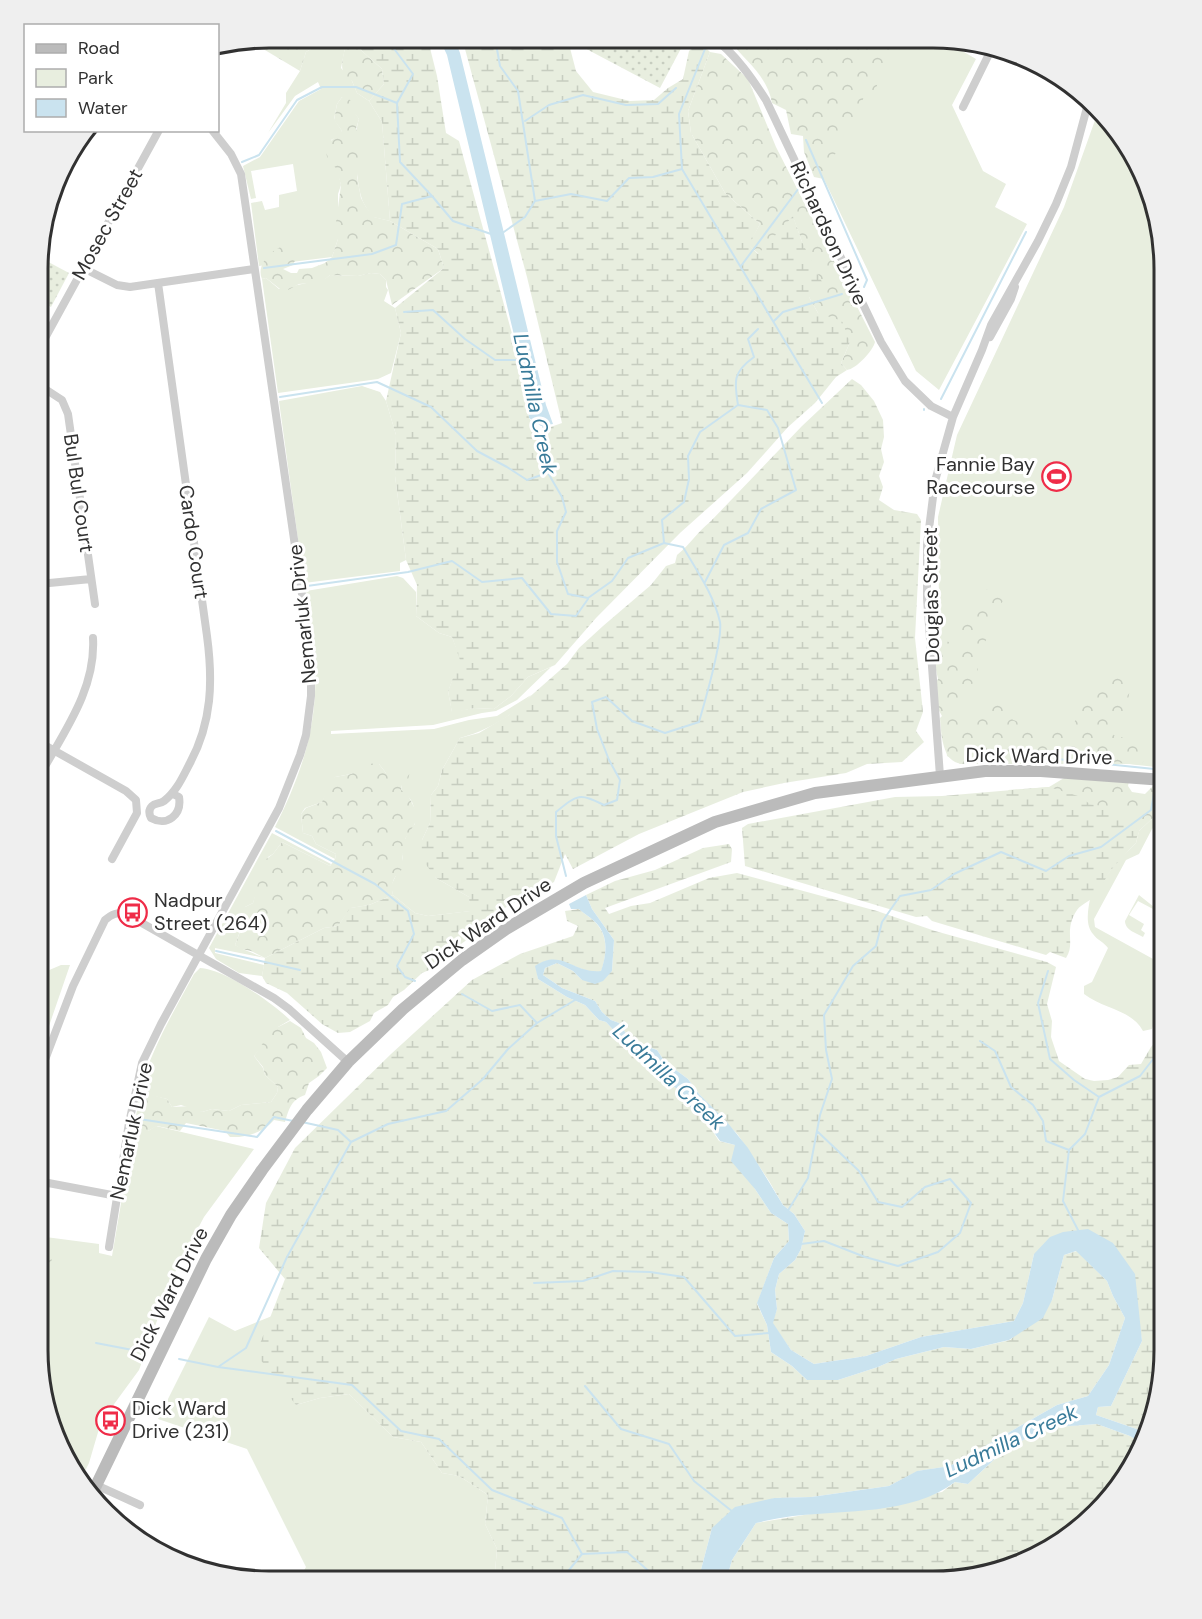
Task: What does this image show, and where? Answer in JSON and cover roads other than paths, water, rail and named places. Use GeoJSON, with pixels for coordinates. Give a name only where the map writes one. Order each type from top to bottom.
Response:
{"type":"FeatureCollection","features":[{"type":"Feature","properties":{"kind":"street","name":"Richardson Drive"},"geometry":{"type":"LineString","coordinates":[[726,48],[750,75],[766,100],[881,342],[905,381],[931,406],[953,417]]}},
{"type":"Feature","properties":{"kind":"street"},"geometry":{"type":"LineString","coordinates":[[963,107],[988,56]]}},
{"type":"Feature","properties":{"kind":"street","name":"Douglas Street"},"geometry":{"type":"LineString","coordinates":[[940,776],[927,598],[927,545],[935,481],[953,417],[982,350],[1011,299],[1021,273],[1056,204],[1071,166],[1086,110]]}},
{"type":"Feature","properties":{"kind":"street","name":"Mosec Street"},"geometry":{"type":"LineString","coordinates":[[48,332],[158,132]]}},
{"type":"Feature","properties":{"kind":"street","name":"Nemarluk Drive"},"geometry":{"type":"LineString","coordinates":[[109,1247],[129,1123],[142,1063],[160,1024],[279,808],[306,735],[311,696],[311,670],[305,615],[241,174],[231,154],[214,132]]}},
{"type":"Feature","properties":{"kind":"street"},"geometry":{"type":"LineString","coordinates":[[83,268],[123,287],[254,269]]}},
{"type":"Feature","properties":{"kind":"street","name":"Cardo Court"},"geometry":{"type":"LineString","coordinates":[[158,284],[211,675],[211,695],[206,724],[193,757],[173,794]]}},
{"type":"Feature","properties":{"kind":"street","name":"Bul Bul Court"},"geometry":{"type":"LineString","coordinates":[[48,391],[62,400],[68,414],[95,604]]}},
{"type":"Feature","properties":{"kind":"street","name":"Bul Bul Court"},"geometry":{"type":"LineString","coordinates":[[48,583],[91,579]]}},
{"type":"Feature","properties":{"kind":"street"},"geometry":{"type":"LineString","coordinates":[[48,761],[83,698],[92,662],[93,638]]}},
{"type":"Feature","properties":{"kind":"street"},"geometry":{"type":"LineString","coordinates":[[48,747],[126,791],[136,800],[137,813],[112,859]]}},
{"type":"Feature","properties":{"kind":"street","name":"Dick Ward Drive"},"geometry":{"type":"LineString","coordinates":[[95,1486],[206,1259],[231,1215],[298,1122],[348,1062],[403,1009],[462,960],[506,929],[584,883],[726,819],[815,793],[985,771],[1041,771],[1154,779]]}},
{"type":"Feature","properties":{"kind":"street"},"geometry":{"type":"LineString","coordinates":[[48,1052],[86,955],[105,920],[120,913],[126,914],[199,954],[274,998],[348,1062]]}},
{"type":"Feature","properties":{"kind":"street"},"geometry":{"type":"LineString","coordinates":[[48,1183],[117,1196]]}},
{"type":"Feature","properties":{"kind":"street"},"geometry":{"type":"LineString","coordinates":[[100,1492],[140,1505]]}},
{"type":"Feature","properties":{"kind":"water"},"geometry":{"type":"Polygon","coordinates":[[[444,48],[458,48],[460,53],[546,405],[553,424],[541,426],[529,418],[525,381],[444,48]]]}},
{"type":"Feature","properties":{"kind":"water"},"geometry":{"type":"Polygon","coordinates":[[[586,895],[592,909],[614,940],[612,971],[603,981],[595,984],[582,980],[573,971],[557,963],[545,968],[543,975],[562,988],[595,1001],[602,1012],[611,1020],[619,1023],[627,1035],[634,1038],[637,1043],[657,1050],[665,1062],[688,1079],[748,1148],[783,1205],[794,1214],[805,1231],[801,1249],[795,1260],[779,1274],[775,1290],[777,1309],[773,1323],[791,1350],[814,1364],[866,1356],[921,1337],[1014,1321],[1023,1303],[1034,1254],[1050,1237],[1063,1232],[1088,1229],[1113,1243],[1135,1274],[1142,1341],[1111,1406],[1098,1407],[1096,1415],[1139,1430],[1135,1439],[1097,1424],[1043,1428],[999,1455],[968,1484],[955,1482],[938,1493],[898,1506],[793,1516],[756,1523],[732,1560],[729,1571],[701,1571],[712,1528],[735,1507],[774,1498],[811,1497],[889,1486],[917,1471],[950,1466],[1057,1405],[1088,1396],[1109,1365],[1125,1318],[1107,1281],[1076,1251],[1064,1255],[1052,1300],[1043,1318],[1009,1340],[971,1349],[944,1347],[896,1359],[838,1380],[807,1380],[792,1366],[771,1352],[767,1325],[757,1303],[774,1258],[789,1241],[788,1224],[771,1213],[755,1189],[731,1161],[735,1145],[720,1141],[706,1121],[689,1106],[678,1089],[659,1080],[657,1070],[644,1056],[606,1022],[599,1020],[585,1005],[538,979],[535,966],[544,961],[560,960],[583,969],[601,971],[605,958],[602,932],[592,919],[579,909],[571,909],[569,904],[586,895]]]}},
{"type":"Feature","properties":{"kind":"waterway"},"geometry":{"type":"LineString","coordinates":[[394,48],[413,74],[397,103]]}},
{"type":"Feature","properties":{"kind":"waterway"},"geometry":{"type":"LineString","coordinates":[[497,48],[500,66],[518,91],[535,201]]}},
{"type":"Feature","properties":{"kind":"waterway"},"geometry":{"type":"LineString","coordinates":[[705,48],[679,114],[682,169],[822,403]]}},
{"type":"Feature","properties":{"kind":"waterway"},"geometry":{"type":"LineString","coordinates":[[242,162],[259,155],[297,100],[322,87],[356,87],[397,103],[400,162],[432,196]]}},
{"type":"Feature","properties":{"kind":"waterway"},"geometry":{"type":"LineString","coordinates":[[525,121],[549,105],[583,95],[626,105],[658,104],[676,88]]}},
{"type":"Feature","properties":{"kind":"waterway"},"geometry":{"type":"LineString","coordinates":[[806,140],[867,280],[864,287]]}},
{"type":"Feature","properties":{"kind":"waterway"},"geometry":{"type":"LineString","coordinates":[[501,234],[525,217],[535,201],[571,194],[607,201],[629,178],[653,177],[682,169]]}},
{"type":"Feature","properties":{"kind":"waterway"},"geometry":{"type":"LineString","coordinates":[[741,266],[799,188]]}},
{"type":"Feature","properties":{"kind":"waterway"},"geometry":{"type":"LineString","coordinates":[[264,268],[372,254],[396,245],[402,204],[432,196],[453,221],[491,234]]}},
{"type":"Feature","properties":{"kind":"waterway"},"geometry":{"type":"LineString","coordinates":[[941,399],[1026,232]]}},
{"type":"Feature","properties":{"kind":"waterway"},"geometry":{"type":"LineString","coordinates":[[774,321],[783,312],[842,294]]}},
{"type":"Feature","properties":{"kind":"waterway"},"geometry":{"type":"LineString","coordinates":[[404,312],[433,310],[465,339],[495,360],[522,360]]}},
{"type":"Feature","properties":{"kind":"waterway"},"geometry":{"type":"LineString","coordinates":[[738,405],[737,378],[742,367],[754,357],[748,339],[758,329]]}},
{"type":"Feature","properties":{"kind":"waterway"},"geometry":{"type":"LineString","coordinates":[[280,397],[377,382],[431,407],[477,451],[527,480],[547,473]]}},
{"type":"Feature","properties":{"kind":"waterway"},"geometry":{"type":"LineString","coordinates":[[664,543],[662,520],[684,502],[689,479],[688,456],[700,432],[738,405],[767,410],[778,428],[796,490],[761,509],[748,533],[724,545],[705,582]]}},
{"type":"Feature","properties":{"kind":"waterway","name":"Ludmilla Creek"},"geometry":{"type":"LineString","coordinates":[[543,425],[548,451],[548,473],[562,497],[566,512],[557,531],[557,562],[568,594],[588,598],[612,581],[628,558],[664,543],[683,547],[709,593],[720,622],[716,656],[699,722],[665,733],[632,721],[606,697],[592,702],[597,729],[609,760],[620,780],[617,800],[604,805],[589,798],[579,797],[556,812],[556,836],[566,876]]}},
{"type":"Feature","properties":{"kind":"waterway"},"geometry":{"type":"LineString","coordinates":[[307,586],[408,572],[452,561],[482,582],[522,578],[551,614],[576,616],[588,599]]}},
{"type":"Feature","properties":{"kind":"waterway"},"geometry":{"type":"LineString","coordinates":[[1057,759],[1154,769]]}},
{"type":"Feature","properties":{"kind":"waterway"},"geometry":{"type":"LineString","coordinates":[[787,1212],[808,1178],[820,1115],[832,1079],[826,1050],[824,1015],[853,966],[876,946],[882,922],[900,896],[931,890],[954,874],[1001,852],[1046,871],[1069,856],[1101,847],[1151,810],[1154,794]]}},
{"type":"Feature","properties":{"kind":"waterway"},"geometry":{"type":"LineString","coordinates":[[276,831],[375,884],[408,911],[414,934],[397,966],[405,977],[415,981]]}},
{"type":"Feature","properties":{"kind":"waterway"},"geometry":{"type":"LineString","coordinates":[[216,951],[300,970]]}},
{"type":"Feature","properties":{"kind":"waterway"},"geometry":{"type":"LineString","coordinates":[[1048,971],[1038,1003],[1050,1059],[1074,1080],[1099,1097]]}},
{"type":"Feature","properties":{"kind":"waterway"},"geometry":{"type":"LineString","coordinates":[[462,994],[492,1011],[520,1005],[536,1022]]}},
{"type":"Feature","properties":{"kind":"waterway"},"geometry":{"type":"LineString","coordinates":[[179,1359],[218,1367],[246,1348],[287,1257],[351,1142],[388,1124],[446,1111],[483,1079],[508,1049],[537,1023],[575,1000]]}},
{"type":"Feature","properties":{"kind":"waterway"},"geometry":{"type":"LineString","coordinates":[[980,1041],[995,1051],[1011,1087],[1033,1105],[1043,1121],[1046,1141],[1069,1150]]}},
{"type":"Feature","properties":{"kind":"waterway"},"geometry":{"type":"LineString","coordinates":[[1079,1232],[1063,1201],[1069,1150],[1085,1134],[1099,1097],[1140,1076],[1154,1058]]}},
{"type":"Feature","properties":{"kind":"waterway"},"geometry":{"type":"LineString","coordinates":[[139,1119],[257,1137],[274,1117],[293,1121]]}},
{"type":"Feature","properties":{"kind":"waterway"},"geometry":{"type":"LineString","coordinates":[[302,1122],[338,1130],[351,1142]]}},
{"type":"Feature","properties":{"kind":"waterway"},"geometry":{"type":"LineString","coordinates":[[801,1244],[824,1241],[865,1257],[898,1266],[938,1252],[960,1233],[971,1203],[950,1179],[925,1187],[902,1207],[878,1202],[859,1171],[818,1132]]}},
{"type":"Feature","properties":{"kind":"waterway"},"geometry":{"type":"LineString","coordinates":[[534,1283],[583,1281],[613,1271],[650,1272],[684,1277],[735,1336],[769,1333]]}},
{"type":"Feature","properties":{"kind":"waterway"},"geometry":{"type":"LineString","coordinates":[[96,1343],[143,1352]]}},
{"type":"Feature","properties":{"kind":"waterway"},"geometry":{"type":"LineString","coordinates":[[218,1367],[352,1385],[401,1431],[439,1439],[492,1490],[562,1518],[582,1554],[568,1571]]}},
{"type":"Feature","properties":{"kind":"waterway"},"geometry":{"type":"LineString","coordinates":[[585,1386],[621,1429],[669,1444],[694,1481],[733,1512]]}},
{"type":"Feature","properties":{"kind":"waterway"},"geometry":{"type":"LineString","coordinates":[[582,1554],[627,1552],[649,1571]]}},
{"type":"Feature","properties":{"kind":"place","name":"Fannie Bay Racecourse"},"geometry":{"type":"Point","coordinates":[1056,476]}},
{"type":"Feature","properties":{"kind":"place","name":"Nadpur Street (264)"},"geometry":{"type":"Point","coordinates":[133,912]}},
{"type":"Feature","properties":{"kind":"place","name":"Dick Ward Drive (231)"},"geometry":{"type":"Point","coordinates":[111,1420]}}]}
